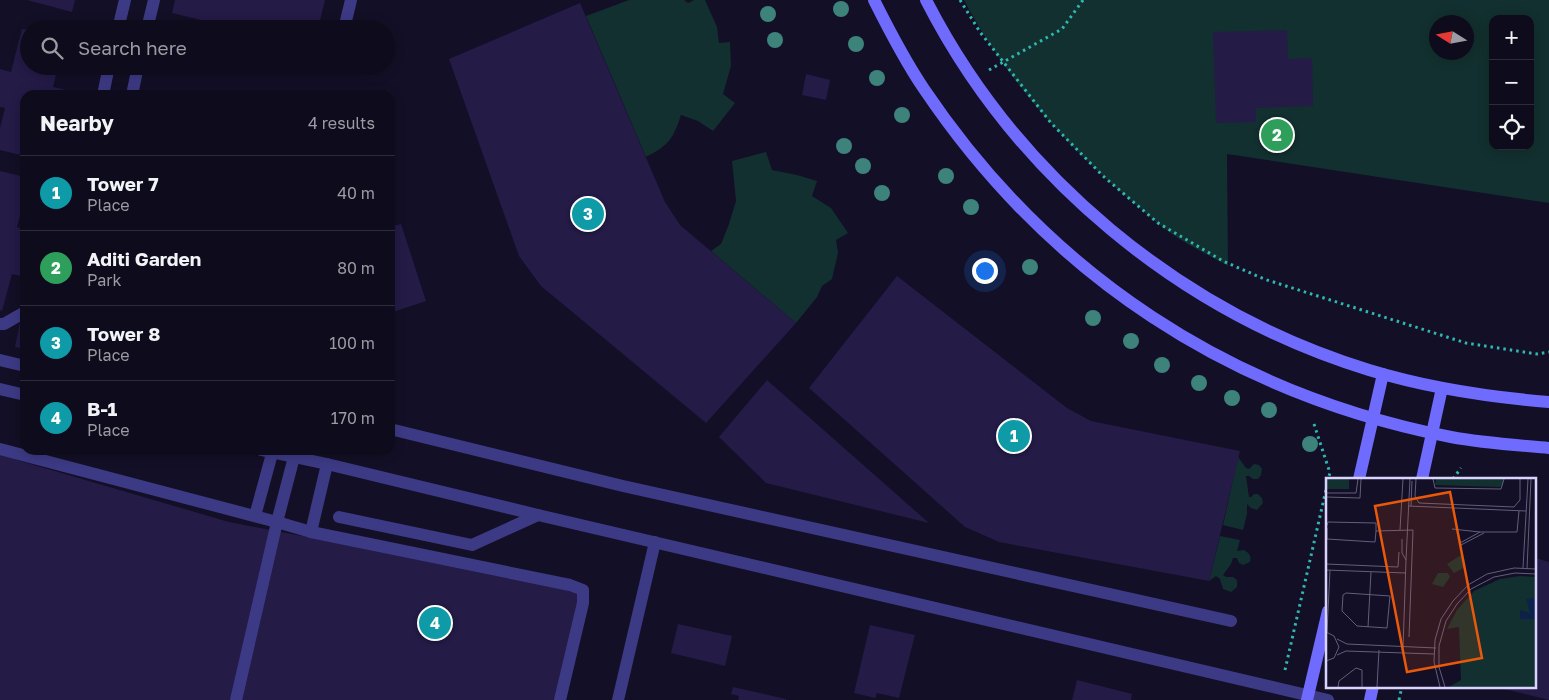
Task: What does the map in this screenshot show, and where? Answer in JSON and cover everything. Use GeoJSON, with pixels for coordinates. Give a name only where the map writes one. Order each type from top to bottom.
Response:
{"type":"FeatureCollection","features":[{"type":"Feature","properties":{"kind":"street"},"geometry":{"type":"LineString","coordinates":[[120,20],[125,0]]}},
{"type":"Feature","properties":{"kind":"street"},"geometry":{"type":"LineString","coordinates":[[149,20],[154,0]]}},
{"type":"Feature","properties":{"kind":"street"},"geometry":{"type":"LineString","coordinates":[[346,20],[351,0]]}},
{"type":"Feature","properties":{"kind":"street"},"geometry":{"type":"LineString","coordinates":[[874,0],[897,45],[924,88],[952,129],[978,162],[1053,241],[1092,274],[1173,332],[1262,378],[1309,398],[1373,419],[1433,433],[1503,444],[1549,448]]}},
{"type":"Feature","properties":{"kind":"street"},"geometry":{"type":"LineString","coordinates":[[926,0],[962,63],[989,101],[1050,174],[1113,232],[1158,266],[1198,292],[1239,316],[1281,336],[1325,355],[1383,374],[1442,388],[1508,399],[1549,402]]}},
{"type":"Feature","properties":{"kind":"street"},"geometry":{"type":"LineString","coordinates":[[104,90],[108,75]]}},
{"type":"Feature","properties":{"kind":"street"},"geometry":{"type":"LineString","coordinates":[[133,90],[136,75]]}},
{"type":"Feature","properties":{"kind":"street"},"geometry":{"type":"LineString","coordinates":[[0,324],[4,324],[20,315]]}},
{"type":"Feature","properties":{"kind":"street"},"geometry":{"type":"LineString","coordinates":[[0,360],[20,365]]}},
{"type":"Feature","properties":{"kind":"street"},"geometry":{"type":"LineString","coordinates":[[1359,478],[1383,374]]}},
{"type":"Feature","properties":{"kind":"street"},"geometry":{"type":"LineString","coordinates":[[1422,478],[1442,388]]}},
{"type":"Feature","properties":{"kind":"street"},"geometry":{"type":"LineString","coordinates":[[0,389],[20,394]]}},
{"type":"Feature","properties":{"kind":"street"},"geometry":{"type":"LineString","coordinates":[[395,430],[623,486],[1231,621]]}},
{"type":"Feature","properties":{"kind":"street"},"geometry":{"type":"LineString","coordinates":[[0,449],[20,454]]}},
{"type":"Feature","properties":{"kind":"street"},"geometry":{"type":"LineString","coordinates":[[23,455],[311,532],[570,585],[583,590],[583,603],[560,700]]}},
{"type":"Feature","properties":{"kind":"street"},"geometry":{"type":"LineString","coordinates":[[255,516],[268,455]]}},
{"type":"Feature","properties":{"kind":"street"},"geometry":{"type":"LineString","coordinates":[[286,455],[1281,688],[1308,697],[1328,700]]}},
{"type":"Feature","properties":{"kind":"street"},"geometry":{"type":"LineString","coordinates":[[236,700],[294,457]]}},
{"type":"Feature","properties":{"kind":"street"},"geometry":{"type":"LineString","coordinates":[[311,532],[327,464]]}},
{"type":"Feature","properties":{"kind":"street"},"geometry":{"type":"LineString","coordinates":[[339,517],[472,545],[538,515]]}},
{"type":"Feature","properties":{"kind":"street"},"geometry":{"type":"LineString","coordinates":[[618,700],[654,542]]}},
{"type":"Feature","properties":{"kind":"street"},"geometry":{"type":"LineString","coordinates":[[1308,697],[1326,620]]}},
{"type":"Feature","properties":{"kind":"path"},"geometry":{"type":"LineString","coordinates":[[960,0],[980,32],[1051,123],[1103,176],[1158,223],[1223,261],[1264,279],[1466,343],[1536,354],[1549,352]]}},
{"type":"Feature","properties":{"kind":"path"},"geometry":{"type":"LineString","coordinates":[[974,79],[1062,29],[1082,0]]}},
{"type":"Feature","properties":{"kind":"path"},"geometry":{"type":"LineString","coordinates":[[1314,424],[1330,473],[1329,478]]}},
{"type":"Feature","properties":{"kind":"path"},"geometry":{"type":"LineString","coordinates":[[1454,478],[1461,468]]}},
{"type":"Feature","properties":{"kind":"path"},"geometry":{"type":"LineString","coordinates":[[1281,688],[1326,489]]}},
{"type":"Feature","properties":{"kind":"green space"},"geometry":{"type":"Polygon","coordinates":[[[629,0],[684,0],[688,3],[694,0],[705,0],[717,27],[719,43],[730,42],[731,66],[723,94],[735,103],[713,131],[698,121],[681,115],[672,136],[665,145],[646,157],[586,16],[629,0]]]}},
{"type":"Feature","properties":{"kind":"green space"},"geometry":{"type":"Polygon","coordinates":[[[964,0],[1549,0],[1549,203],[1227,154],[1228,266],[1184,242],[1165,229],[1104,177],[1058,131],[1016,82],[997,55],[964,0]]]}},
{"type":"Feature","properties":{"kind":"green space"},"geometry":{"type":"Polygon","coordinates":[[[766,152],[772,170],[817,181],[812,196],[831,208],[848,233],[836,240],[838,253],[832,279],[822,286],[817,297],[796,323],[711,251],[721,244],[736,201],[732,161],[766,152]]]}},
{"type":"Feature","properties":{"kind":"green space"},"geometry":{"type":"Polygon","coordinates":[[[1238,457],[1246,468],[1249,469],[1254,464],[1259,465],[1262,469],[1258,479],[1246,476],[1249,497],[1258,494],[1262,498],[1263,503],[1257,510],[1247,504],[1247,514],[1243,530],[1223,525],[1238,457]]]}},
{"type":"Feature","properties":{"kind":"green space"},"geometry":{"type":"Polygon","coordinates":[[[1220,536],[1240,540],[1237,551],[1244,550],[1249,554],[1251,560],[1243,565],[1239,563],[1237,558],[1233,558],[1223,575],[1237,580],[1237,587],[1231,592],[1223,589],[1220,579],[1216,576],[1209,581],[1220,536]]]}},
{"type":"Feature","properties":{"kind":"building"},"geometry":{"type":"Polygon","coordinates":[[[27,0],[75,0],[72,12],[27,0]]]}},
{"type":"Feature","properties":{"kind":"building"},"geometry":{"type":"Polygon","coordinates":[[[175,0],[325,0],[320,20],[201,20],[172,13],[175,0]]]}},
{"type":"Feature","properties":{"kind":"building"},"geometry":{"type":"Polygon","coordinates":[[[580,3],[665,202],[680,225],[796,323],[706,423],[541,286],[519,256],[449,59],[580,3]]]}},
{"type":"Feature","properties":{"kind":"building"},"geometry":{"type":"Polygon","coordinates":[[[1287,30],[1288,59],[1312,58],[1313,106],[1256,108],[1256,122],[1216,123],[1213,32],[1287,30]]]}},
{"type":"Feature","properties":{"kind":"building"},"geometry":{"type":"Polygon","coordinates":[[[20,37],[20,75],[56,75],[53,87],[66,90],[20,90],[20,155],[0,150],[0,128],[5,108],[0,107],[0,69],[11,72],[20,37]]]}},
{"type":"Feature","properties":{"kind":"building"},"geometry":{"type":"Polygon","coordinates":[[[806,74],[830,80],[826,100],[802,95],[806,74]]]}},
{"type":"Feature","properties":{"kind":"building"},"geometry":{"type":"Polygon","coordinates":[[[0,171],[20,176],[20,216],[17,227],[20,228],[20,276],[12,274],[2,311],[0,310],[0,171]]]}},
{"type":"Feature","properties":{"kind":"building"},"geometry":{"type":"Polygon","coordinates":[[[401,224],[426,301],[395,311],[395,226],[401,224]]]}},
{"type":"Feature","properties":{"kind":"building"},"geometry":{"type":"Polygon","coordinates":[[[897,276],[1067,408],[1091,421],[1240,451],[1209,581],[999,542],[965,527],[809,388],[897,276]]]}},
{"type":"Feature","properties":{"kind":"building"},"geometry":{"type":"Polygon","coordinates":[[[20,322],[20,348],[15,347],[20,322]]]}},
{"type":"Feature","properties":{"kind":"building"},"geometry":{"type":"Polygon","coordinates":[[[767,380],[929,523],[766,483],[719,437],[767,380]]]}},
{"type":"Feature","properties":{"kind":"building"},"geometry":{"type":"Polygon","coordinates":[[[0,455],[229,522],[583,590],[560,700],[0,700],[0,455]]]}},
{"type":"Feature","properties":{"kind":"building"},"geometry":{"type":"Polygon","coordinates":[[[1536,558],[1549,562],[1549,700],[1500,688],[1536,688],[1536,558]]]}},
{"type":"Feature","properties":{"kind":"building"},"geometry":{"type":"Polygon","coordinates":[[[678,624],[732,636],[725,666],[671,653],[678,624]]]}},
{"type":"Feature","properties":{"kind":"building"},"geometry":{"type":"Polygon","coordinates":[[[870,625],[915,635],[899,698],[877,693],[875,698],[854,693],[870,625]]]}},
{"type":"Feature","properties":{"kind":"building"},"geometry":{"type":"Polygon","coordinates":[[[1077,680],[1132,694],[1131,700],[1072,700],[1077,680]]]}},
{"type":"Feature","properties":{"kind":"building"},"geometry":{"type":"Polygon","coordinates":[[[733,687],[786,700],[738,700],[739,696],[731,694],[733,687]]]}},
{"type":"Feature","properties":{"kind":"place","name":"Aditi Garden"},"geometry":{"type":"Point","coordinates":[1277,135]}},
{"type":"Feature","properties":{"kind":"place","name":"Tower 8"},"geometry":{"type":"Point","coordinates":[588,214]}},
{"type":"Feature","properties":{"kind":"place","name":"Tower 7"},"geometry":{"type":"Point","coordinates":[1014,436]}},
{"type":"Feature","properties":{"kind":"place","name":"B-1"},"geometry":{"type":"Point","coordinates":[435,623]}}]}
